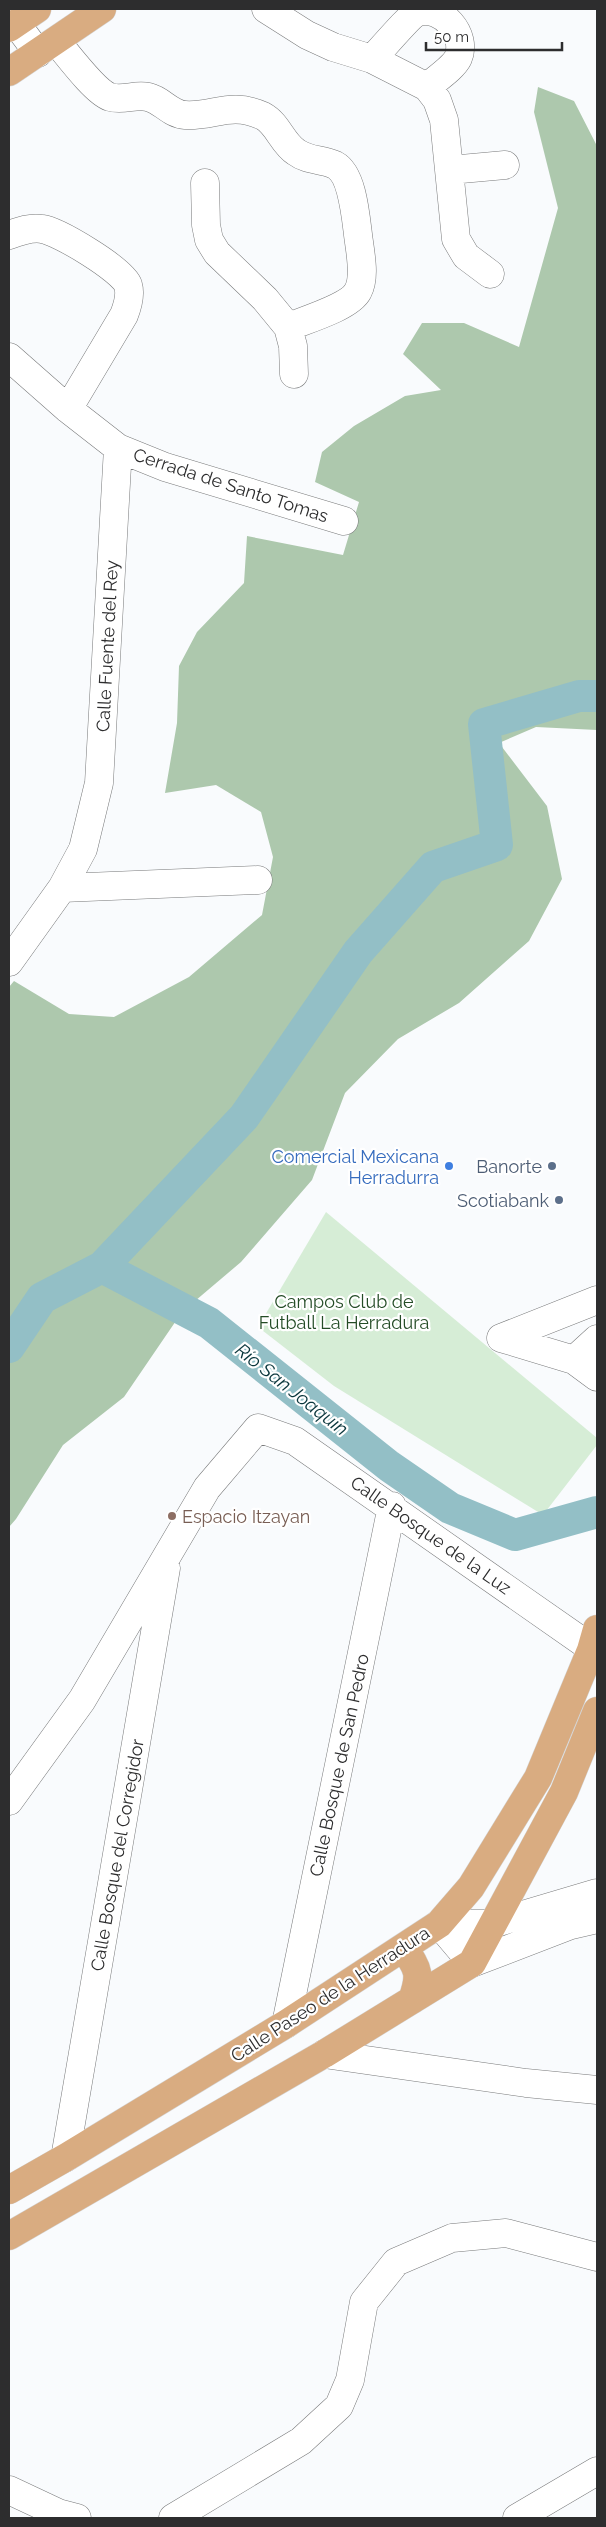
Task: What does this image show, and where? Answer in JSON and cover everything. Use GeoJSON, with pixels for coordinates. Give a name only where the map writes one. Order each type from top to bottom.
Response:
{"type":"FeatureCollection","features":[{"type":"Feature","properties":{"kind":"main road"},"geometry":{"type":"LineString","coordinates":[[9,72],[102,9]]}},
{"type":"Feature","properties":{"kind":"main road","name":"Calle Paseo de la Herradura"},"geometry":{"type":"LineString","coordinates":[[9,2190],[286,2024],[404,1949],[439,1924],[471,1887],[538,1778],[595,1643]]}},
{"type":"Feature","properties":{"kind":"main road"},"geometry":{"type":"LineString","coordinates":[[9,2236],[324,2054],[472,1963],[564,1792],[597,1711]]}},
{"type":"Feature","properties":{"kind":"main road"},"geometry":{"type":"LineString","coordinates":[[404,1949],[416,1966],[418,1977],[412,2000]]}},
{"type":"Feature","properties":{"kind":"street"},"geometry":{"type":"LineString","coordinates":[[266,9],[306,35],[333,47],[372,59],[427,87],[437,100],[444,120],[456,239],[466,256],[490,274]]}},
{"type":"Feature","properties":{"kind":"street"},"geometry":{"type":"LineString","coordinates":[[372,59],[416,13],[427,11],[440,13],[449,21],[461,41],[460,51],[457,60],[427,87]]}},
{"type":"Feature","properties":{"kind":"street"},"geometry":{"type":"LineString","coordinates":[[17,19],[99,92],[122,99],[148,97],[160,102],[170,111],[184,115],[224,109],[243,110],[264,117],[275,126],[294,152],[310,160],[335,165],[346,175],[361,255],[361,278],[358,292],[347,302],[288,327]]}},
{"type":"Feature","properties":{"kind":"street"},"geometry":{"type":"LineString","coordinates":[[450,170],[505,165]]}},
{"type":"Feature","properties":{"kind":"street"},"geometry":{"type":"LineString","coordinates":[[205,183],[206,226],[209,240],[217,254],[265,298],[288,327],[293,346],[294,374]]}},
{"type":"Feature","properties":{"kind":"street"},"geometry":{"type":"LineString","coordinates":[[9,234],[24,229],[42,229],[58,234],[118,271],[128,284],[130,300],[124,314],[68,409]]}},
{"type":"Feature","properties":{"kind":"street"},"geometry":{"type":"LineString","coordinates":[[9,357],[68,409],[118,448]]}},
{"type":"Feature","properties":{"kind":"street","name":"Cerrada de Santo Tomas"},"geometry":{"type":"LineString","coordinates":[[118,448],[165,467],[344,521]]}},
{"type":"Feature","properties":{"kind":"street","name":"Calle Fuente del Rey"},"geometry":{"type":"LineString","coordinates":[[9,962],[62,888],[83,849],[99,783],[118,448]]}},
{"type":"Feature","properties":{"kind":"street"},"geometry":{"type":"LineString","coordinates":[[62,888],[258,880]]}},
{"type":"Feature","properties":{"kind":"street"},"geometry":{"type":"LineString","coordinates":[[597,1300],[501,1338],[574,1360],[597,1377]]}},
{"type":"Feature","properties":{"kind":"street"},"geometry":{"type":"LineString","coordinates":[[574,1360],[597,1339]]}},
{"type":"Feature","properties":{"kind":"street","name":"Calle Bosque de la Luz"},"geometry":{"type":"LineString","coordinates":[[169,1552],[207,1488],[258,1428],[295,1441],[595,1643]]}},
{"type":"Feature","properties":{"kind":"street","name":"Calle Bosque de San Pedro"},"geometry":{"type":"LineString","coordinates":[[286,2024],[392,1506]]}},
{"type":"Feature","properties":{"kind":"street"},"geometry":{"type":"LineString","coordinates":[[9,1801],[82,1700],[169,1552]]}},
{"type":"Feature","properties":{"kind":"street","name":"Calle Bosque del Corregidor"},"geometry":{"type":"LineString","coordinates":[[65,2158],[169,1552]]}},
{"type":"Feature","properties":{"kind":"street"},"geometry":{"type":"LineString","coordinates":[[439,1924],[492,1924],[597,1893]]}},
{"type":"Feature","properties":{"kind":"street"},"geometry":{"type":"LineString","coordinates":[[439,1924],[472,1963],[571,1925],[597,1919]]}},
{"type":"Feature","properties":{"kind":"street"},"geometry":{"type":"LineString","coordinates":[[324,2054],[526,2084],[597,2090]]}},
{"type":"Feature","properties":{"kind":"street"},"geometry":{"type":"LineString","coordinates":[[172,2518],[301,2441],[338,2406],[350,2380],[364,2302],[396,2262],[452,2238],[506,2233],[597,2257]]}},
{"type":"Feature","properties":{"kind":"street"},"geometry":{"type":"LineString","coordinates":[[517,2518],[597,2470]]}},
{"type":"Feature","properties":{"kind":"street"},"geometry":{"type":"LineString","coordinates":[[9,2490],[58,2513],[77,2518]]}},
{"type":"Feature","properties":{"kind":"green space"},"geometry":{"type":"Polygon","coordinates":[[[538,87],[574,101],[597,146],[597,730],[536,727],[499,743],[547,806],[562,879],[529,941],[459,1003],[398,1039],[345,1093],[312,1180],[241,1262],[182,1312],[124,1397],[63,1445],[9,1527],[9,987],[14,981],[69,1014],[114,1017],[189,977],[262,915],[273,857],[261,812],[216,785],[165,793],[177,723],[179,666],[197,632],[244,583],[247,536],[343,555],[359,502],[315,482],[322,452],[354,426],[405,396],[441,390],[403,354],[422,323],[464,323],[519,347],[558,208],[534,112],[538,87]]]}},
{"type":"Feature","properties":{"kind":"green space","name":"Campos Club de Futball La Herradura"},"geometry":{"type":"Polygon","coordinates":[[[326,1212],[597,1438],[597,1445],[543,1515],[334,1386],[258,1327],[326,1212]]]}},
{"type":"Feature","properties":{"kind":"waterway"},"geometry":{"type":"LineString","coordinates":[[9,1347],[42,1298],[102,1267],[244,1117],[358,952],[433,867],[497,845],[484,724],[579,696],[597,696]]}},
{"type":"Feature","properties":{"kind":"waterway","name":"Río San Joaquín"},"geometry":{"type":"LineString","coordinates":[[102,1267],[209,1323],[389,1466],[450,1508],[515,1535],[597,1512]]}},
{"type":"Feature","properties":{"kind":"place","name":"Comercial Mexicana Herradurra"},"geometry":{"type":"Point","coordinates":[449,1166]}},
{"type":"Feature","properties":{"kind":"place","name":"Banorte"},"geometry":{"type":"Point","coordinates":[552,1166]}},
{"type":"Feature","properties":{"kind":"place","name":"Scotiabank"},"geometry":{"type":"Point","coordinates":[559,1200]}},
{"type":"Feature","properties":{"kind":"place","name":"Espacio Itzayan"},"geometry":{"type":"Point","coordinates":[172,1516]}}]}
